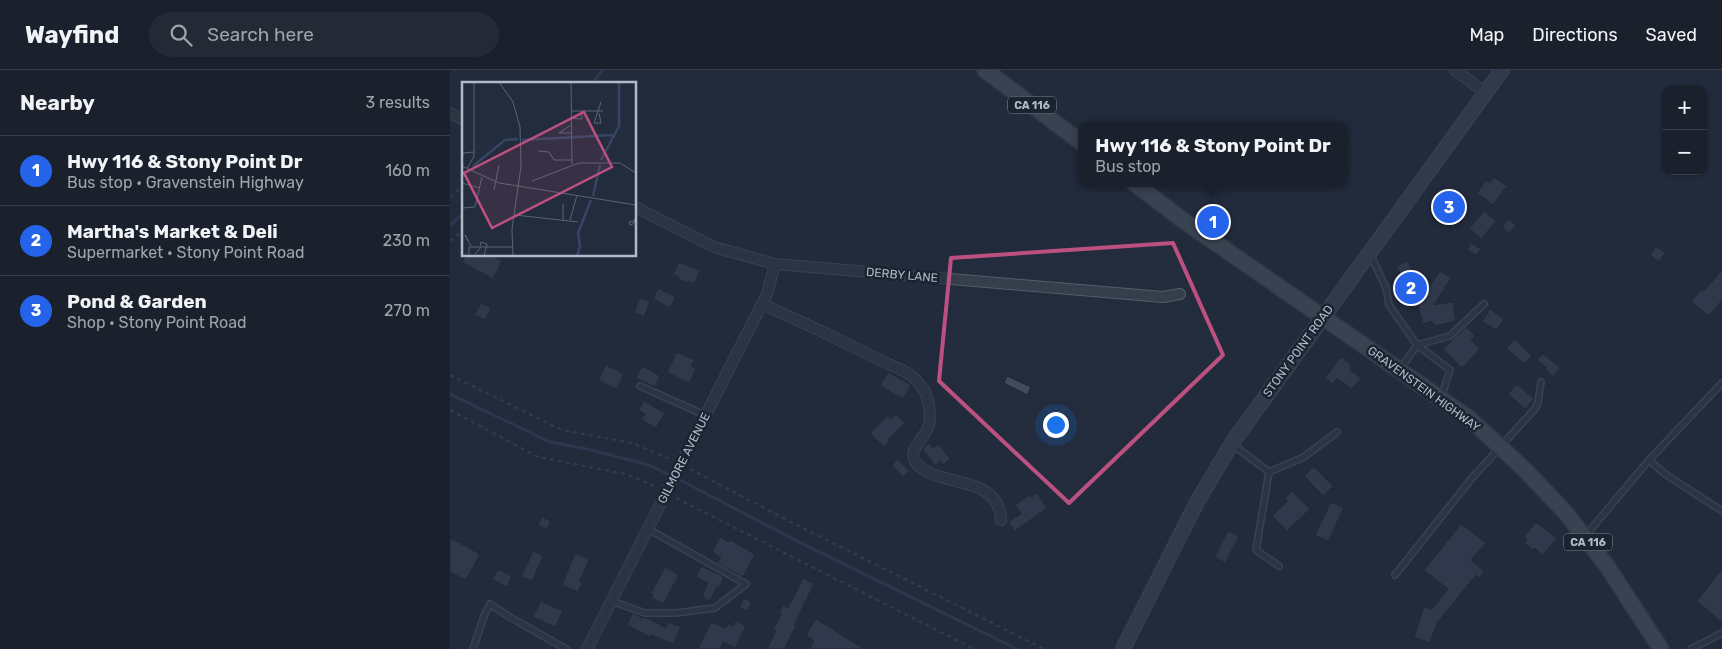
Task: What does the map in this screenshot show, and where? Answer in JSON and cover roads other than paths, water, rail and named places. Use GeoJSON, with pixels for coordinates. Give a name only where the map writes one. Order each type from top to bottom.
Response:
{"type":"FeatureCollection","features":[{"type":"Feature","properties":{"kind":"main road","name":"CA 116"},"geometry":{"type":"LineString","coordinates":[[985,70],[1078,140]]}},
{"type":"Feature","properties":{"kind":"main road","name":"STONY POINT ROAD"},"geometry":{"type":"LineString","coordinates":[[1123,649],[1197,502],[1232,443],[1502,70]]}},
{"type":"Feature","properties":{"kind":"main road","name":"GRAVENSTEIN HIGHWAY"},"geometry":{"type":"LineString","coordinates":[[1139,187],[1322,317],[1470,419],[1524,469],[1565,512],[1606,566],[1661,649]]}},
{"type":"Feature","properties":{"kind":"street"},"geometry":{"type":"LineString","coordinates":[[1454,70],[1486,93]]}},
{"type":"Feature","properties":{"kind":"street"},"geometry":{"type":"LineString","coordinates":[[450,113],[462,119]]}},
{"type":"Feature","properties":{"kind":"street","name":"DERBY LANE"},"geometry":{"type":"LineString","coordinates":[[636,208],[714,247],[774,264],[1163,297],[1180,294]]}},
{"type":"Feature","properties":{"kind":"street","name":"GILMORE AVENUE"},"geometry":{"type":"LineString","coordinates":[[586,649],[767,294],[774,264]]}},
{"type":"Feature","properties":{"kind":"street"},"geometry":{"type":"LineString","coordinates":[[762,304],[912,376],[926,393],[929,407],[928,426],[915,449],[913,457],[915,461],[921,468],[931,473],[984,490],[998,502],[1001,509],[1001,520]]}},
{"type":"Feature","properties":{"kind":"lane"},"geometry":{"type":"LineString","coordinates":[[1369,253],[1386,288],[1389,306],[1416,345],[1450,370],[1440,398]]}},
{"type":"Feature","properties":{"kind":"lane"},"geometry":{"type":"LineString","coordinates":[[1400,370],[1416,345],[1450,336],[1484,304]]}},
{"type":"Feature","properties":{"kind":"lane"},"geometry":{"type":"LineString","coordinates":[[1395,575],[1472,478],[1530,416],[1538,403],[1541,382]]}},
{"type":"Feature","properties":{"kind":"lane"},"geometry":{"type":"LineString","coordinates":[[1584,537],[1650,460],[1722,383]]}},
{"type":"Feature","properties":{"kind":"lane"},"geometry":{"type":"LineString","coordinates":[[640,386],[705,415]]}},
{"type":"Feature","properties":{"kind":"lane"},"geometry":{"type":"LineString","coordinates":[[1269,472],[1304,457],[1337,432]]}},
{"type":"Feature","properties":{"kind":"lane"},"geometry":{"type":"LineString","coordinates":[[1232,443],[1269,472]]}},
{"type":"Feature","properties":{"kind":"lane"},"geometry":{"type":"LineString","coordinates":[[1650,460],[1665,474],[1722,511]]}},
{"type":"Feature","properties":{"kind":"lane"},"geometry":{"type":"LineString","coordinates":[[1269,472],[1256,550],[1279,566]]}},
{"type":"Feature","properties":{"kind":"lane"},"geometry":{"type":"LineString","coordinates":[[611,601],[645,613],[676,613],[715,608],[746,584],[648,528]]}},
{"type":"Feature","properties":{"kind":"lane"},"geometry":{"type":"LineString","coordinates":[[472,649],[490,604],[566,649]]}},
{"type":"Feature","properties":{"kind":"lane"},"geometry":{"type":"LineString","coordinates":[[1691,649],[1722,634]]}},
{"type":"Feature","properties":{"kind":"waterway"},"geometry":{"type":"LineString","coordinates":[[593,82],[603,70]]}},
{"type":"Feature","properties":{"kind":"waterway"},"geometry":{"type":"LineString","coordinates":[[450,225],[462,215]]}},
{"type":"Feature","properties":{"kind":"waterway"},"geometry":{"type":"LineString","coordinates":[[450,394],[550,442],[587,449],[649,465],[799,542],[1017,649]]}},
{"type":"Feature","properties":{"kind":"place","name":"Pond & Garden"},"geometry":{"type":"Point","coordinates":[1449,207]}},
{"type":"Feature","properties":{"kind":"place","name":"Hwy 116 & Stony Point Dr"},"geometry":{"type":"Point","coordinates":[1213,222]}},
{"type":"Feature","properties":{"kind":"place","name":"Martha's Market & Deli"},"geometry":{"type":"Point","coordinates":[1411,288]}}]}
